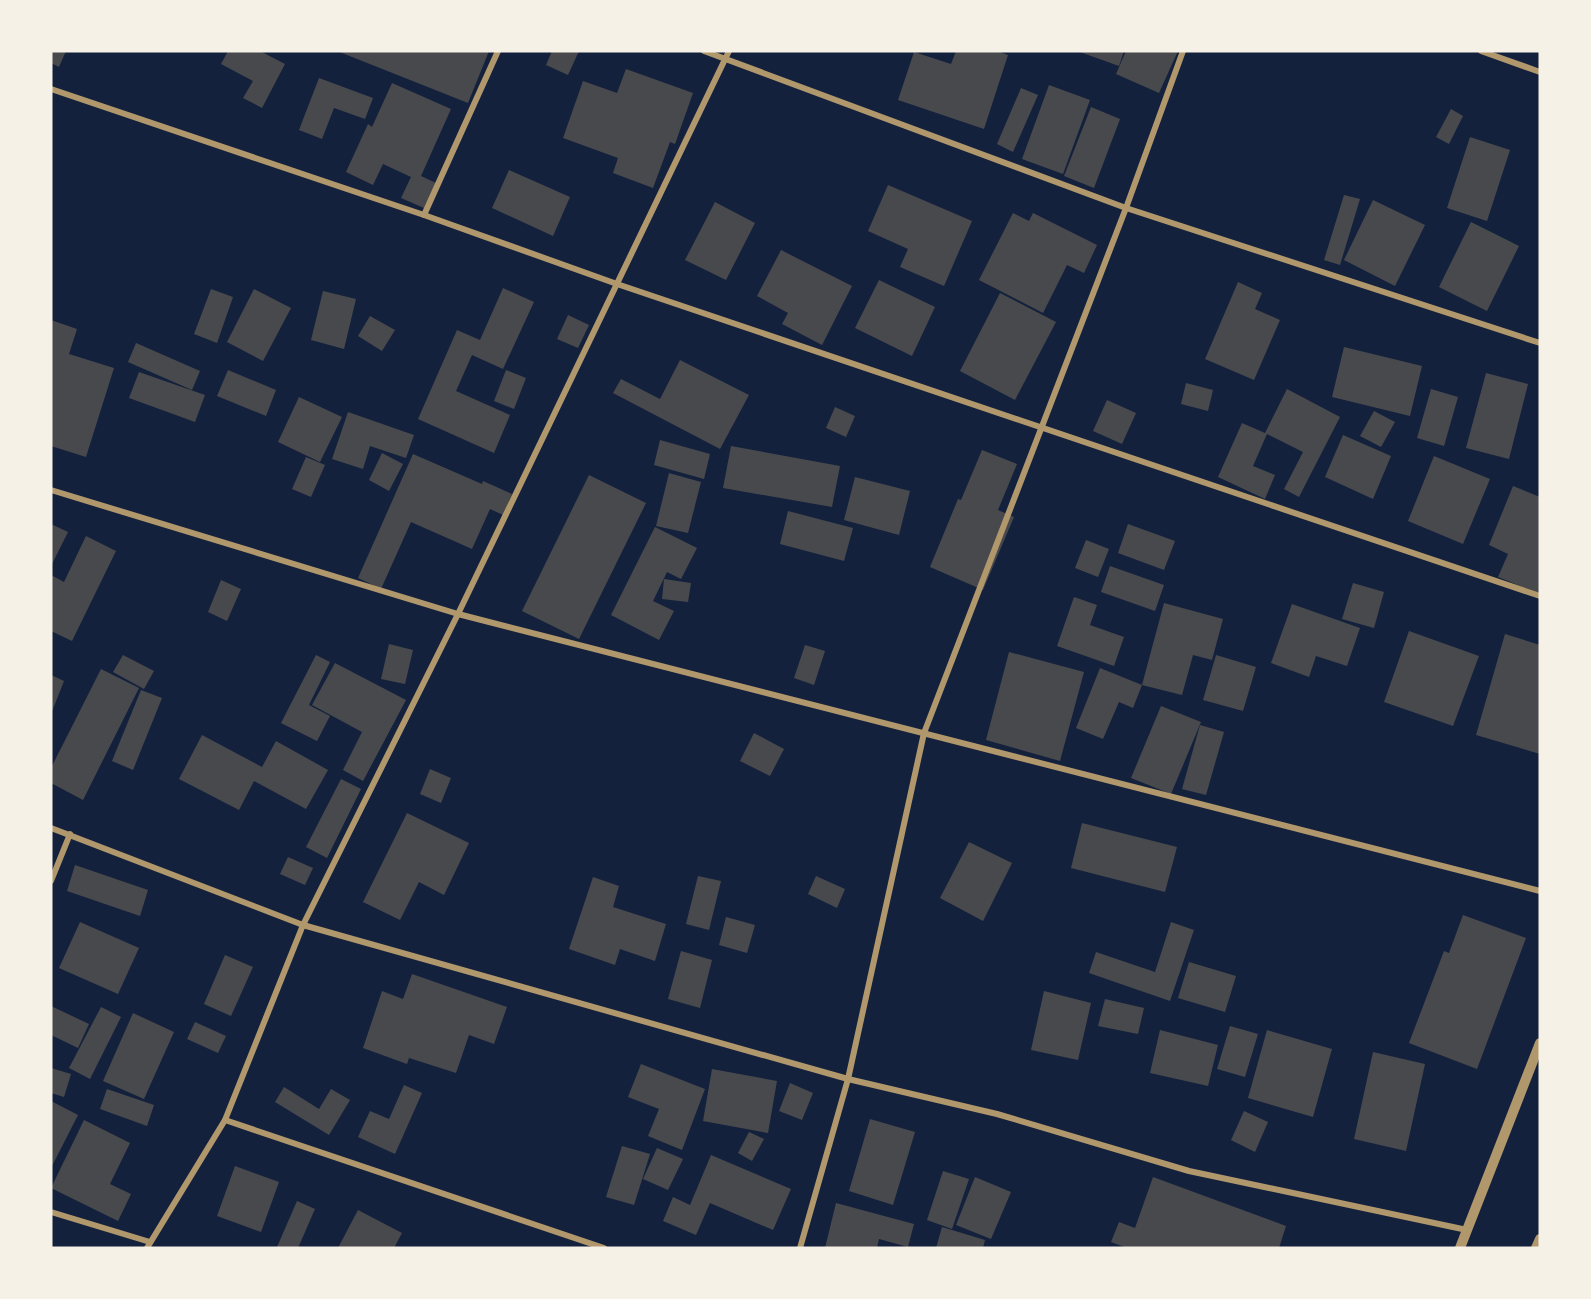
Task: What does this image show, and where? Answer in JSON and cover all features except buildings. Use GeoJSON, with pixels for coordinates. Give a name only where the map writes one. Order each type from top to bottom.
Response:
{"type":"FeatureCollection","features":[{"type":"Feature","properties":{"kind":"street"},"geometry":{"type":"LineString","coordinates":[[424,215],[498,51]]}},
{"type":"Feature","properties":{"kind":"street"},"geometry":{"type":"LineString","coordinates":[[704,51],[1126,208],[1540,343]]}},
{"type":"Feature","properties":{"kind":"street"},"geometry":{"type":"LineString","coordinates":[[51,1212],[149,1245],[225,1120],[303,925],[458,614],[729,51]]}},
{"type":"Feature","properties":{"kind":"street"},"geometry":{"type":"LineString","coordinates":[[800,1248],[848,1079],[924,733],[1126,208],[1183,51]]}},
{"type":"Feature","properties":{"kind":"street"},"geometry":{"type":"LineString","coordinates":[[1481,51],[1540,72]]}},
{"type":"Feature","properties":{"kind":"street"},"geometry":{"type":"LineString","coordinates":[[51,89],[424,215],[617,284],[1540,596]]}},
{"type":"Feature","properties":{"kind":"street"},"geometry":{"type":"LineString","coordinates":[[51,490],[458,614],[1540,891]]}},
{"type":"Feature","properties":{"kind":"street"},"geometry":{"type":"LineString","coordinates":[[51,828],[303,925],[848,1079],[997,1114],[1189,1171],[1467,1230]]}},
{"type":"Feature","properties":{"kind":"street"},"geometry":{"type":"LineString","coordinates":[[51,881],[70,834]]}},
{"type":"Feature","properties":{"kind":"street"},"geometry":{"type":"LineString","coordinates":[[1461,1248],[1540,1042]]}},
{"type":"Feature","properties":{"kind":"street"},"geometry":{"type":"LineString","coordinates":[[225,1120],[604,1248]]}},
{"type":"Feature","properties":{"kind":"street"},"geometry":{"type":"LineString","coordinates":[[1536,1248],[1540,1239]]}}]}
